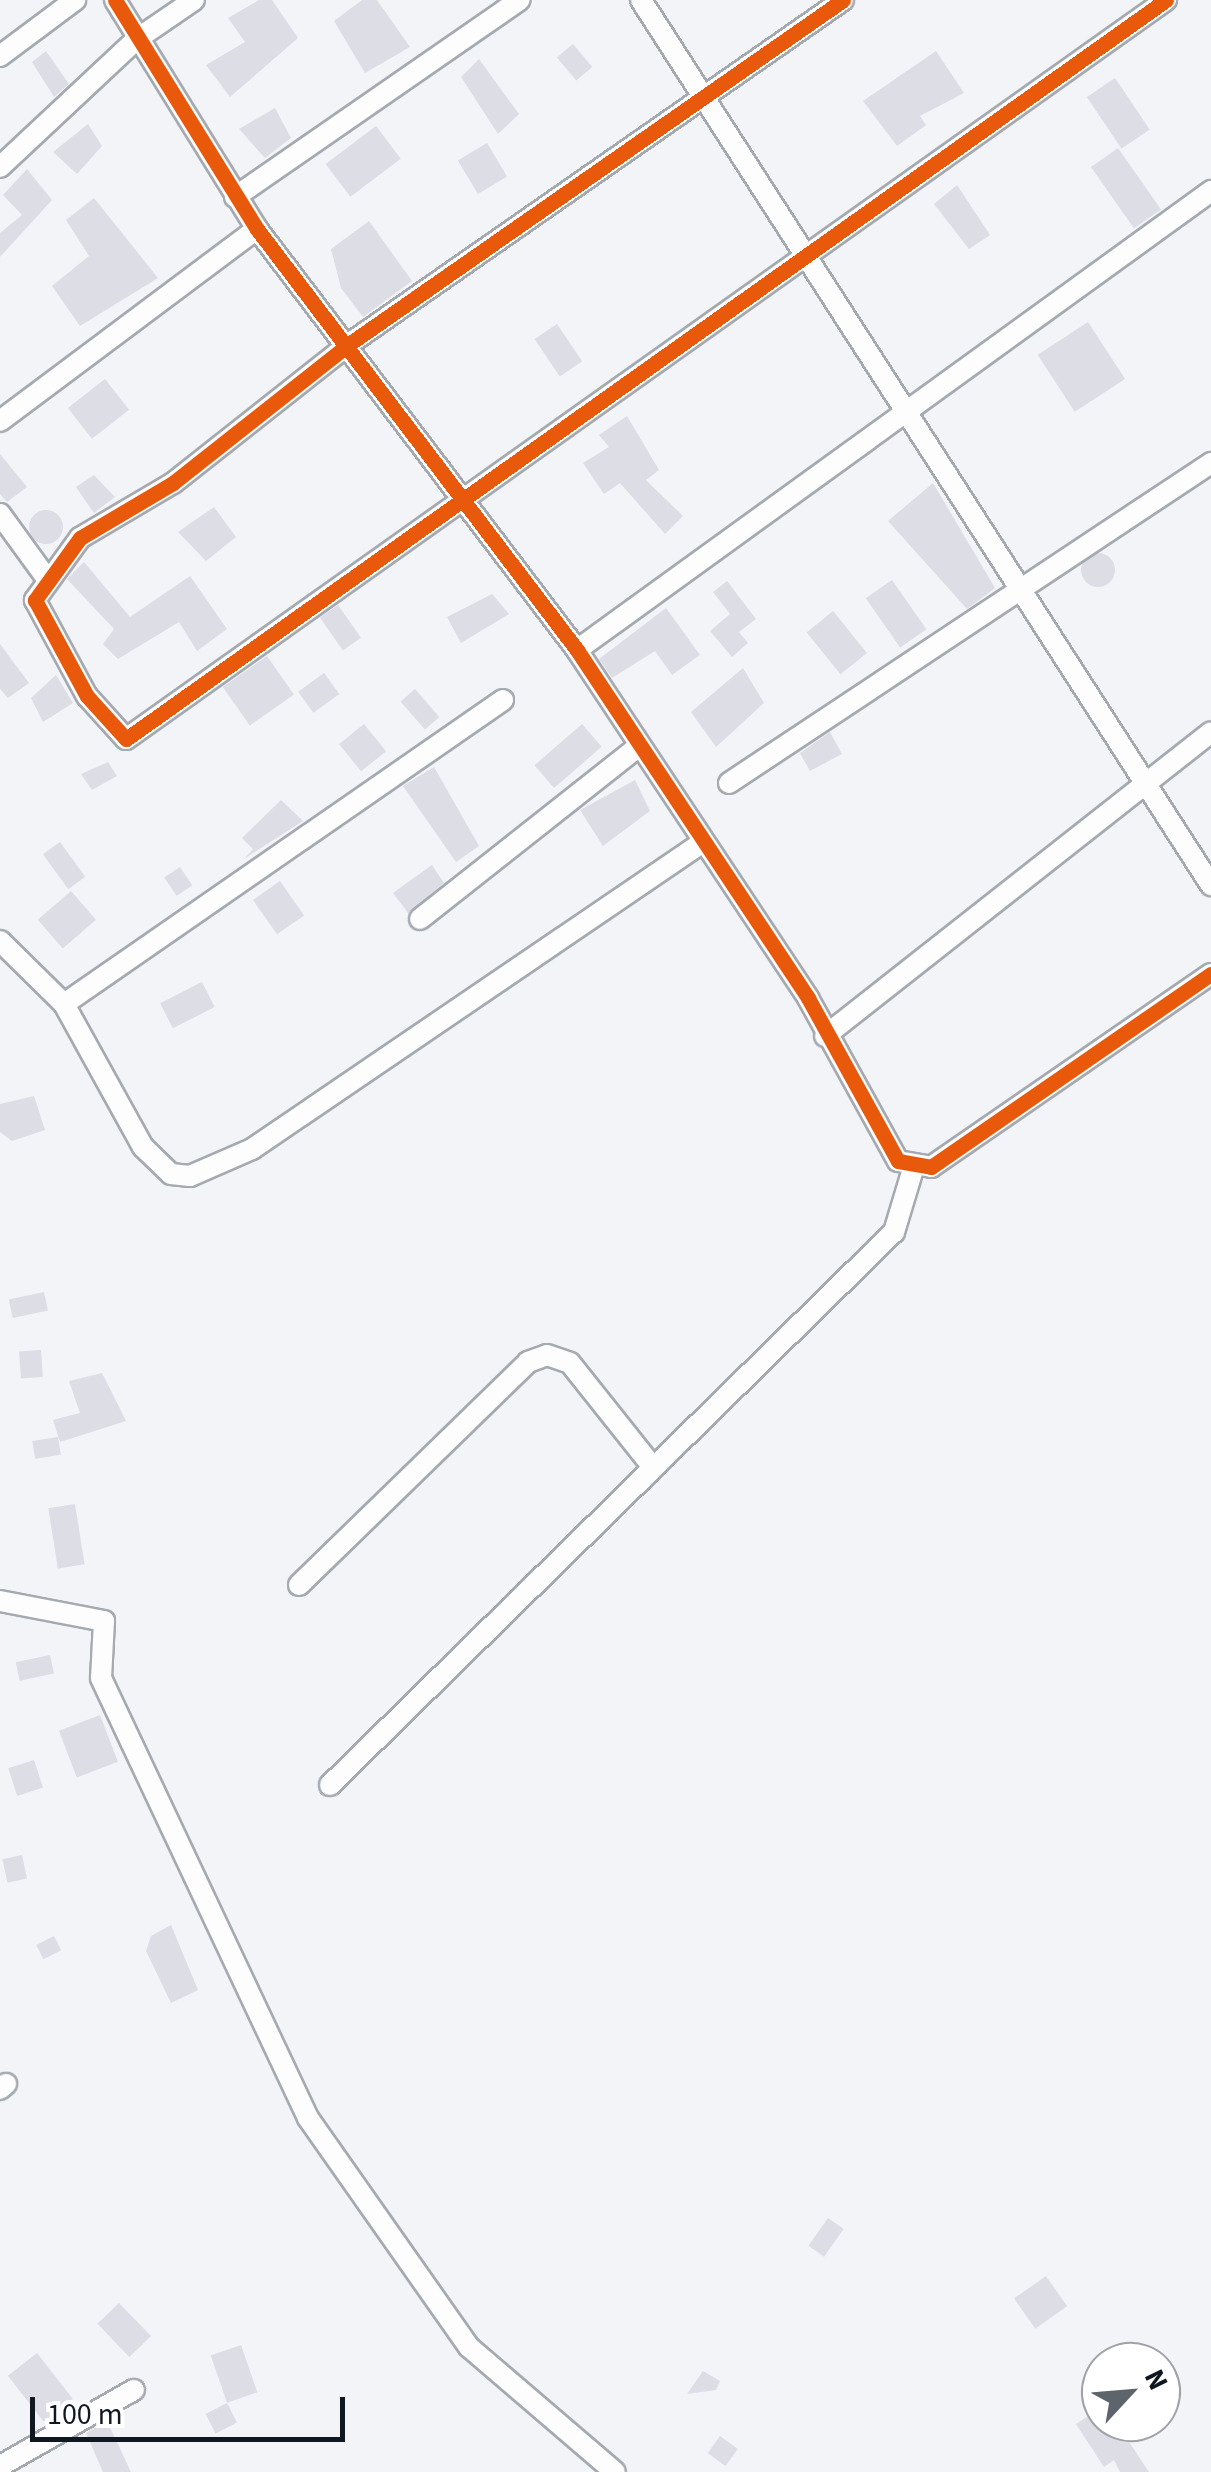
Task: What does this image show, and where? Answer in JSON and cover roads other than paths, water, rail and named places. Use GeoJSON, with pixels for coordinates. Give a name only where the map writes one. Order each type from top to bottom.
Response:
{"type":"FeatureCollection","features":[{"type":"Feature","properties":{"kind":"street"},"geometry":{"type":"LineString","coordinates":[[0,56],[75,0]]}},
{"type":"Feature","properties":{"kind":"street"},"geometry":{"type":"LineString","coordinates":[[115,0],[257,229],[350,344],[462,503],[577,650],[704,842],[898,1160],[913,1169],[932,1166],[1211,974]]}},
{"type":"Feature","properties":{"kind":"street"},"geometry":{"type":"LineString","coordinates":[[0,168],[137,38],[194,0]]}},
{"type":"Feature","properties":{"kind":"street"},"geometry":{"type":"LineString","coordinates":[[236,197],[520,0]]}},
{"type":"Feature","properties":{"kind":"street"},"geometry":{"type":"LineString","coordinates":[[641,0],[1029,590],[1211,886]]}},
{"type":"Feature","properties":{"kind":"street"},"geometry":{"type":"LineString","coordinates":[[843,0],[710,101],[350,344],[173,483],[80,538],[45,576],[35,600],[46,630],[126,739],[1166,0]]}},
{"type":"Feature","properties":{"kind":"street"},"geometry":{"type":"LineString","coordinates":[[577,650],[908,405],[1211,192]]}},
{"type":"Feature","properties":{"kind":"street"},"geometry":{"type":"LineString","coordinates":[[0,421],[257,229]]}},
{"type":"Feature","properties":{"kind":"street"},"geometry":{"type":"LineString","coordinates":[[729,783],[1029,590],[1211,463]]}},
{"type":"Feature","properties":{"kind":"street"},"geometry":{"type":"LineString","coordinates":[[0,514],[45,576]]}},
{"type":"Feature","properties":{"kind":"street"},"geometry":{"type":"LineString","coordinates":[[64,1004],[503,700]]}},
{"type":"Feature","properties":{"kind":"street"},"geometry":{"type":"LineString","coordinates":[[825,1036],[1211,732]]}},
{"type":"Feature","properties":{"kind":"street"},"geometry":{"type":"LineString","coordinates":[[420,919],[639,746]]}},
{"type":"Feature","properties":{"kind":"street"},"geometry":{"type":"LineString","coordinates":[[0,941],[64,1004],[143,1147],[172,1174],[190,1176],[252,1149],[704,842]]}},
{"type":"Feature","properties":{"kind":"street"},"geometry":{"type":"LineString","coordinates":[[330,1785],[894,1232],[913,1169]]}},
{"type":"Feature","properties":{"kind":"street"},"geometry":{"type":"LineString","coordinates":[[298,1585],[528,1362],[546,1355],[570,1363],[652,1466]]}},
{"type":"Feature","properties":{"kind":"street"},"geometry":{"type":"LineString","coordinates":[[0,1601],[104,1622],[101,1678],[308,2118],[469,2347],[615,2472]]}},
{"type":"Feature","properties":{"kind":"street"},"geometry":{"type":"LineString","coordinates":[[0,2466],[134,2390]]}}]}
